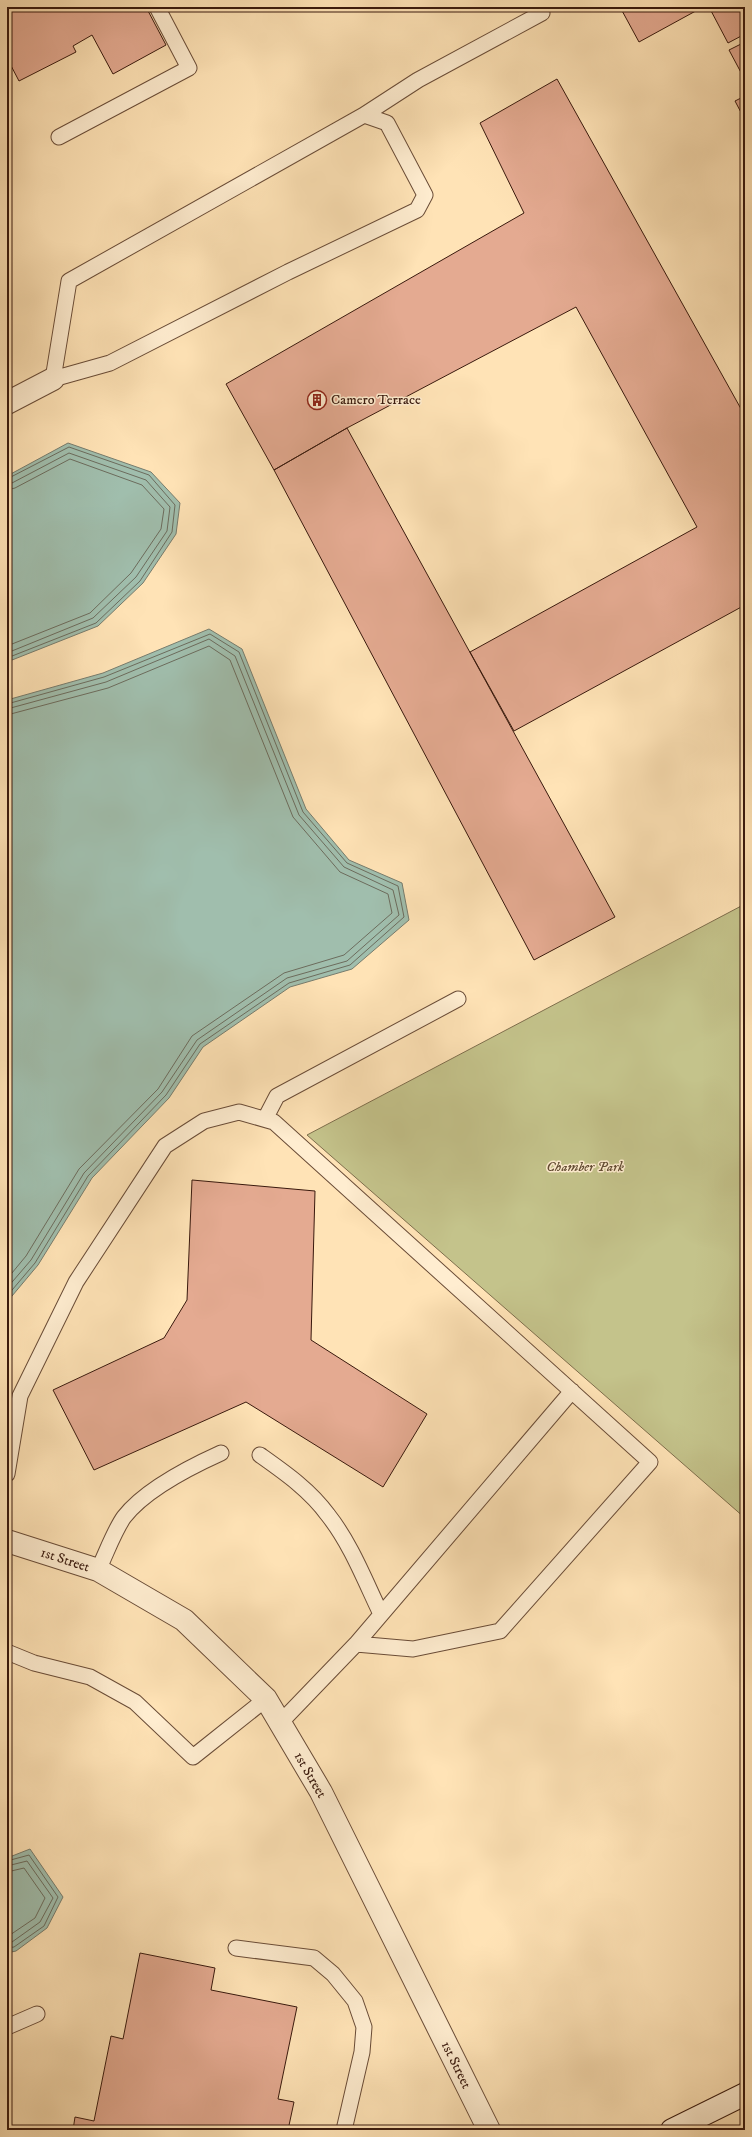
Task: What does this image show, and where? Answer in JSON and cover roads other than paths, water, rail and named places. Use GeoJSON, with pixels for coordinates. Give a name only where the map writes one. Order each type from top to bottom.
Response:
{"type":"FeatureCollection","features":[{"type":"Feature","properties":{"kind":"street"},"geometry":{"type":"LineString","coordinates":[[7,403],[53,378]]}},
{"type":"Feature","properties":{"kind":"street","name":"1st Street"},"geometry":{"type":"LineString","coordinates":[[7,1541],[98,1570],[184,1620],[266,1699],[321,1792],[489,2130]]}},
{"type":"Feature","properties":{"kind":"street"},"geometry":{"type":"LineString","coordinates":[[672,2130],[745,2094]]}},
{"type":"Feature","properties":{"kind":"lane"},"geometry":{"type":"LineString","coordinates":[[59,137],[189,68],[157,7]]}},
{"type":"Feature","properties":{"kind":"lane"},"geometry":{"type":"LineString","coordinates":[[364,115],[387,123],[425,195],[417,210],[288,272],[110,363],[53,378],[69,281],[364,115],[418,80],[542,13]]}},
{"type":"Feature","properties":{"kind":"lane"},"geometry":{"type":"LineString","coordinates":[[265,1120],[277,1096],[458,999]]}},
{"type":"Feature","properties":{"kind":"lane"},"geometry":{"type":"LineString","coordinates":[[7,1474],[20,1396],[76,1282],[165,1146],[204,1121],[239,1112],[274,1122],[650,1462],[500,1631],[413,1649],[356,1644]]}},
{"type":"Feature","properties":{"kind":"lane"},"geometry":{"type":"LineString","coordinates":[[280,1723],[356,1644],[572,1392]]}},
{"type":"Feature","properties":{"kind":"lane"},"geometry":{"type":"LineString","coordinates":[[98,1570],[124,1518],[155,1490],[188,1468],[221,1453]]}},
{"type":"Feature","properties":{"kind":"lane"},"geometry":{"type":"LineString","coordinates":[[260,1455],[296,1480],[328,1514],[346,1541],[381,1614]]}},
{"type":"Feature","properties":{"kind":"lane"},"geometry":{"type":"LineString","coordinates":[[7,1652],[34,1663],[90,1677],[135,1702],[193,1757],[266,1699]]}},
{"type":"Feature","properties":{"kind":"lane"},"geometry":{"type":"LineString","coordinates":[[236,1948],[314,1958],[333,1974],[355,2001],[364,2027],[362,2052],[344,2130]]}},
{"type":"Feature","properties":{"kind":"lane"},"geometry":{"type":"LineString","coordinates":[[7,2027],[37,2014]]}},
{"type":"Feature","properties":{"kind":"water"},"geometry":{"type":"Polygon","coordinates":[[[68,443],[151,472],[180,503],[176,534],[143,583],[98,626],[7,662],[7,476],[68,443]]]}},
{"type":"Feature","properties":{"kind":"water"},"geometry":{"type":"Polygon","coordinates":[[[209,629],[242,649],[306,809],[349,860],[402,883],[409,920],[352,969],[290,987],[203,1047],[169,1098],[92,1178],[38,1265],[7,1302],[7,700],[103,673],[209,629]]]}},
{"type":"Feature","properties":{"kind":"water"},"geometry":{"type":"Polygon","coordinates":[[[30,1849],[63,1897],[47,1928],[16,1951],[7,1953],[7,1858],[30,1849]]]}},
{"type":"Feature","properties":{"kind":"place","name":"Camero Terrace"},"geometry":{"type":"Point","coordinates":[317,400]}},
{"type":"Feature","properties":{"kind":"park label","name":"Chamber Park"},"geometry":{"type":"Point","coordinates":[585,1167]}}]}
